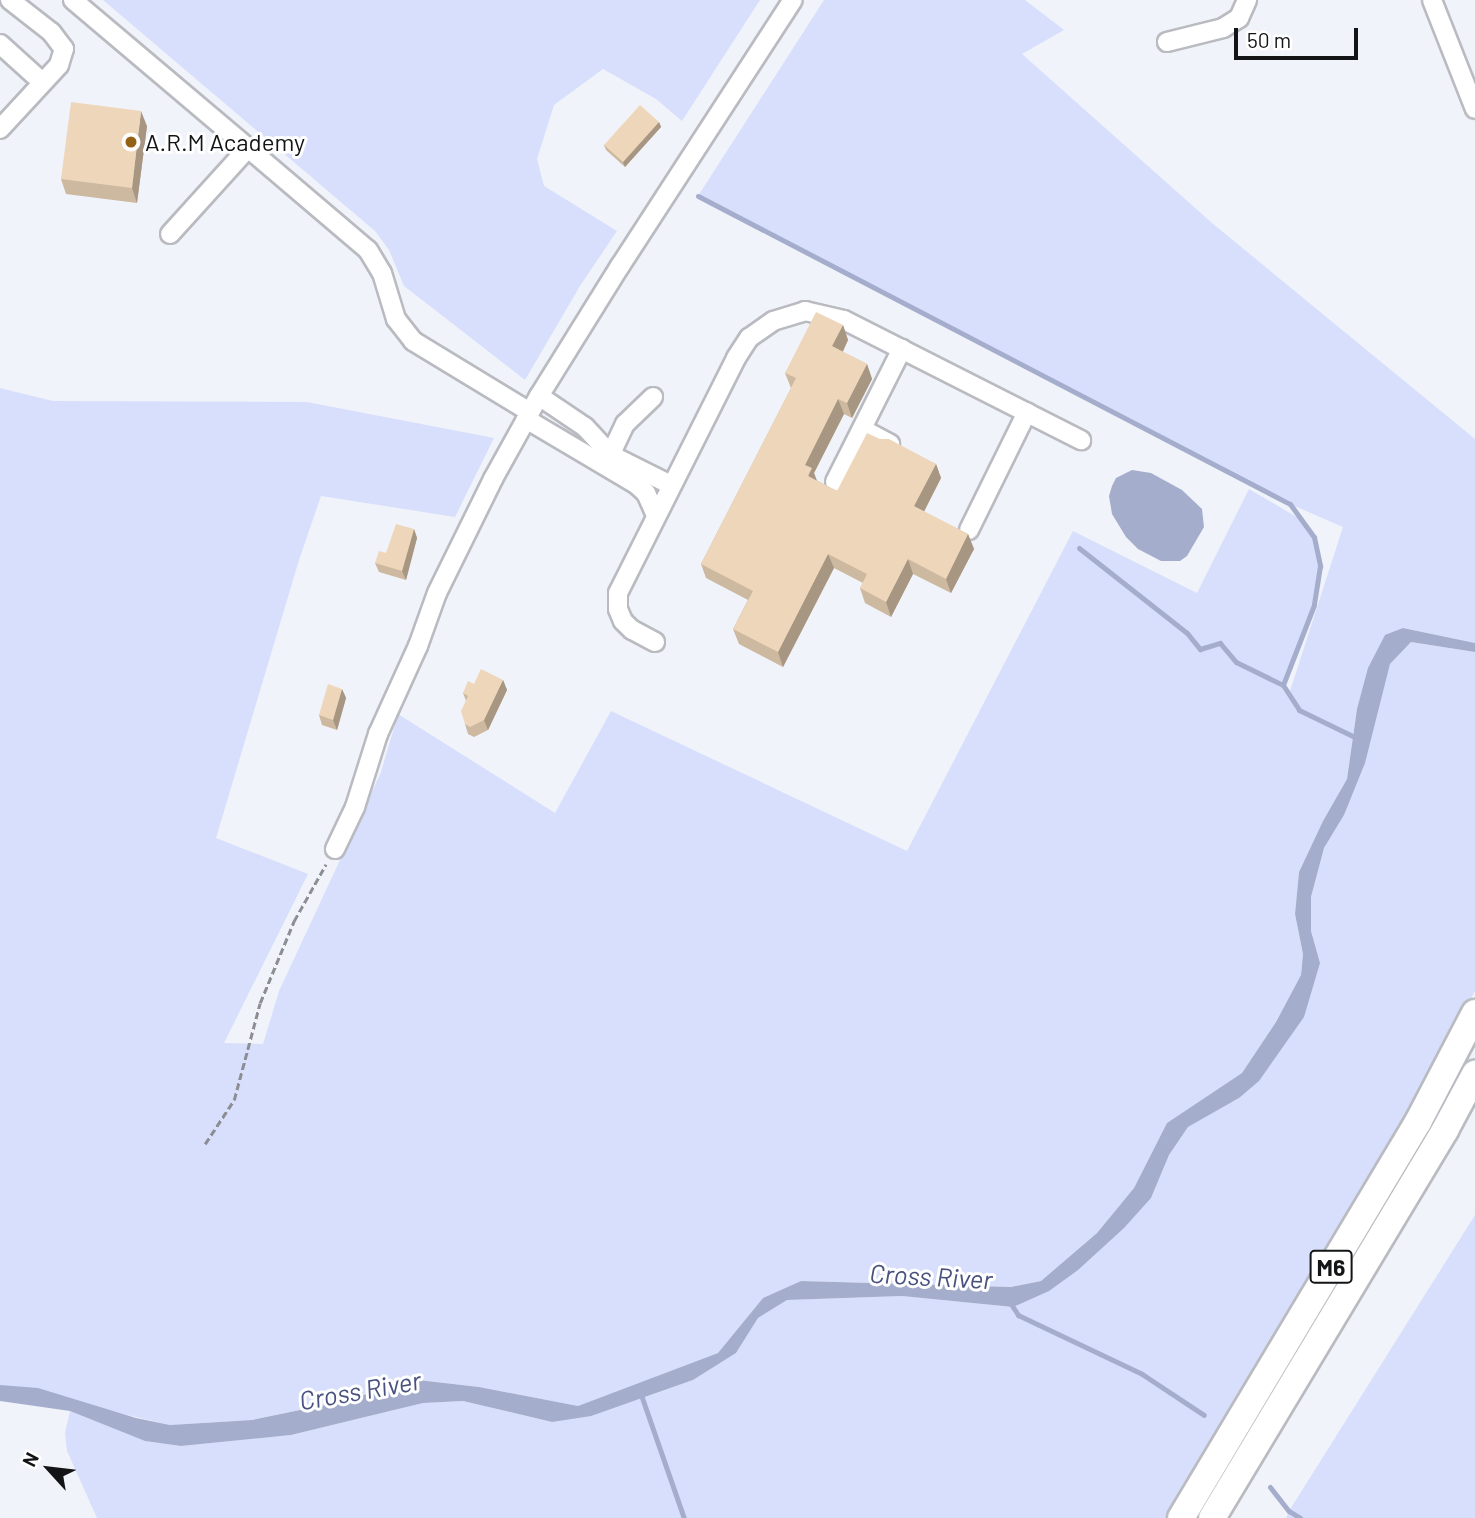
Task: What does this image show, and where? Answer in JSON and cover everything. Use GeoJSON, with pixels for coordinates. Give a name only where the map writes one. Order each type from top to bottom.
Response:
{"type":"FeatureCollection","features":[{"type":"Feature","properties":{"kind":"highway","name":"M6"},"geometry":{"type":"LineString","coordinates":[[1181,1518],[1418,1122],[1475,1013]]}},
{"type":"Feature","properties":{"kind":"highway","name":"M6"},"geometry":{"type":"LineString","coordinates":[[1212,1518],[1445,1130],[1475,1074]]}},
{"type":"Feature","properties":{"kind":"street"},"geometry":{"type":"LineString","coordinates":[[0,129],[60,65],[64,49],[51,32],[10,0]]}},
{"type":"Feature","properties":{"kind":"street"},"geometry":{"type":"LineString","coordinates":[[73,0],[368,250],[382,273],[396,319],[413,341],[531,409],[608,460],[646,493],[656,515]]}},
{"type":"Feature","properties":{"kind":"street"},"geometry":{"type":"LineString","coordinates":[[334,849],[355,807],[378,734],[418,646],[437,593],[531,409],[793,0]]}},
{"type":"Feature","properties":{"kind":"street"},"geometry":{"type":"LineString","coordinates":[[1167,42],[1223,28],[1239,18],[1247,0]]}},
{"type":"Feature","properties":{"kind":"street"},"geometry":{"type":"LineString","coordinates":[[1432,0],[1475,109]]}},
{"type":"Feature","properties":{"kind":"street"},"geometry":{"type":"LineString","coordinates":[[0,44],[42,82]]}},
{"type":"Feature","properties":{"kind":"street"},"geometry":{"type":"LineString","coordinates":[[170,234],[248,148]]}},
{"type":"Feature","properties":{"kind":"street"},"geometry":{"type":"LineString","coordinates":[[655,642],[632,630],[623,621],[618,601],[627,572],[736,358],[749,338],[773,321],[804,311],[824,313],[902,349],[1081,440]]}},
{"type":"Feature","properties":{"kind":"street"},"geometry":{"type":"LineString","coordinates":[[835,482],[902,349]]}},
{"type":"Feature","properties":{"kind":"street"},"geometry":{"type":"LineString","coordinates":[[608,460],[625,424],[653,397]]}},
{"type":"Feature","properties":{"kind":"street"},"geometry":{"type":"LineString","coordinates":[[531,409],[601,433],[625,424]]}},
{"type":"Feature","properties":{"kind":"street"},"geometry":{"type":"LineString","coordinates":[[969,530],[1027,412]]}},
{"type":"Feature","properties":{"kind":"street"},"geometry":{"type":"LineString","coordinates":[[585,427],[608,460],[671,485]]}},
{"type":"Feature","properties":{"kind":"street"},"geometry":{"type":"LineString","coordinates":[[862,429],[890,444]]}},
{"type":"Feature","properties":{"kind":"path"},"geometry":{"type":"LineString","coordinates":[[205,1143],[234,1100],[260,1003],[294,921],[334,849]]}},
{"type":"Feature","properties":{"kind":"shaded area"},"geometry":{"type":"Polygon","coordinates":[[[103,0],[760,0],[682,121],[656,99],[603,69],[554,105],[537,159],[544,186],[617,231],[580,286],[525,380],[404,286],[389,250],[375,231],[103,0]]]}},
{"type":"Feature","properties":{"kind":"shaded area"},"geometry":{"type":"Polygon","coordinates":[[[824,0],[1025,0],[1064,30],[1022,54],[1212,223],[1475,439],[1475,643],[1403,628],[1357,709],[1347,779],[1299,872],[1295,914],[1303,954],[1301,975],[1276,1022],[1242,1073],[1167,1123],[1134,1188],[1097,1233],[1041,1281],[1011,1287],[801,1281],[763,1298],[718,1353],[578,1406],[479,1387],[418,1380],[334,1403],[252,1420],[170,1425],[0,1385],[0,388],[53,401],[307,402],[494,438],[455,517],[321,496],[299,560],[216,838],[308,874],[224,1043],[263,1044],[279,991],[381,772],[398,714],[555,813],[611,711],[907,851],[1073,531],[1197,593],[1249,489],[1302,520],[1314,537],[1320,566],[1314,605],[1283,685],[1289,694],[1343,527],[1290,504],[698,196],[824,0]]]}},
{"type":"Feature","properties":{"kind":"shaded area"},"geometry":{"type":"Polygon","coordinates":[[[1132,470],[1151,473],[1182,490],[1202,509],[1204,527],[1187,556],[1180,561],[1161,561],[1138,549],[1126,537],[1112,514],[1109,496],[1112,486],[1116,478],[1132,470]]]}},
{"type":"Feature","properties":{"kind":"shaded area"},"geometry":{"type":"Polygon","coordinates":[[[1403,628],[1475,643],[1475,652],[1411,642],[1390,664],[1365,763],[1344,815],[1324,848],[1311,897],[1311,931],[1320,963],[1304,1017],[1259,1081],[1239,1098],[1188,1127],[1169,1155],[1151,1198],[1124,1228],[1078,1270],[1049,1291],[1013,1307],[902,1296],[787,1300],[758,1318],[736,1353],[693,1380],[591,1416],[552,1422],[463,1401],[423,1403],[291,1435],[181,1446],[145,1441],[70,1411],[0,1401],[0,1385],[38,1388],[136,1418],[170,1425],[252,1420],[334,1403],[418,1380],[479,1387],[578,1406],[718,1353],[763,1298],[801,1281],[1011,1287],[1041,1281],[1097,1233],[1134,1188],[1167,1123],[1242,1073],[1276,1022],[1301,975],[1303,954],[1295,914],[1299,872],[1347,779],[1357,709],[1368,668],[1385,635],[1403,628]]]}},
{"type":"Feature","properties":{"kind":"shaded area"},"geometry":{"type":"Polygon","coordinates":[[[1411,642],[1475,652],[1475,991],[1346,1219],[1166,1518],[97,1518],[67,1451],[65,1433],[70,1411],[145,1441],[181,1446],[291,1435],[423,1403],[463,1401],[552,1422],[643,1398],[693,1380],[736,1353],[758,1318],[787,1300],[902,1296],[1013,1307],[1151,1198],[1169,1155],[1188,1127],[1239,1098],[1320,963],[1311,931],[1311,897],[1324,848],[1344,815],[1390,664],[1411,642]]]}},
{"type":"Feature","properties":{"kind":"shaded area"},"geometry":{"type":"Polygon","coordinates":[[[1475,1215],[1475,1518],[1286,1518],[1289,1511],[1475,1215]]]}},
{"type":"Feature","properties":{"kind":"building"},"geometry":{"type":"Polygon","coordinates":[[[71,102],[141,111],[132,188],[61,179],[71,102]]]}},
{"type":"Feature","properties":{"kind":"building"},"geometry":{"type":"Polygon","coordinates":[[[640,105],[659,122],[623,162],[604,145],[640,105]]]}},
{"type":"Feature","properties":{"kind":"building"},"geometry":{"type":"Polygon","coordinates":[[[816,312],[843,325],[832,346],[867,364],[847,403],[838,399],[805,465],[812,468],[808,476],[837,491],[867,433],[880,439],[889,439],[936,464],[914,506],[968,534],[946,579],[908,559],[886,602],[860,588],[867,574],[828,554],[778,652],[733,629],[753,591],[701,564],[796,378],[785,373],[816,312]]]}},
{"type":"Feature","properties":{"kind":"building"},"geometry":{"type":"Polygon","coordinates":[[[396,524],[414,529],[402,571],[375,563],[379,551],[386,553],[396,524]]]}},
{"type":"Feature","properties":{"kind":"building"},"geometry":{"type":"Polygon","coordinates":[[[481,669],[503,680],[484,720],[470,727],[465,724],[461,711],[468,696],[463,693],[468,681],[474,684],[481,669]]]}},
{"type":"Feature","properties":{"kind":"building"},"geometry":{"type":"Polygon","coordinates":[[[328,684],[342,689],[333,720],[319,715],[328,684]]]}},
{"type":"Feature","properties":{"kind":"waterway"},"geometry":{"type":"LineString","coordinates":[[698,196],[1290,504],[1314,537],[1320,566],[1314,605],[1283,685],[1299,710],[1359,739]]}},
{"type":"Feature","properties":{"kind":"waterway"},"geometry":{"type":"LineString","coordinates":[[1079,548],[1187,633],[1200,649],[1220,643],[1236,662],[1283,685]]}},
{"type":"Feature","properties":{"kind":"waterway"},"geometry":{"type":"LineString","coordinates":[[1009,1301],[1018,1315],[1142,1374],[1204,1415]]}},
{"type":"Feature","properties":{"kind":"waterway"},"geometry":{"type":"LineString","coordinates":[[640,1392],[684,1518]]}},
{"type":"Feature","properties":{"kind":"waterway"},"geometry":{"type":"LineString","coordinates":[[1270,1487],[1289,1511],[1300,1518]]}},
{"type":"Feature","properties":{"kind":"place","name":"A.R.M Academy"},"geometry":{"type":"Point","coordinates":[131,142]}},
{"type":"Feature","properties":{"kind":"water label","name":"Cross River"},"geometry":{"type":"Point","coordinates":[931,1276]}},
{"type":"Feature","properties":{"kind":"water label","name":"Cross River"},"geometry":{"type":"Point","coordinates":[360,1390]}}]}
